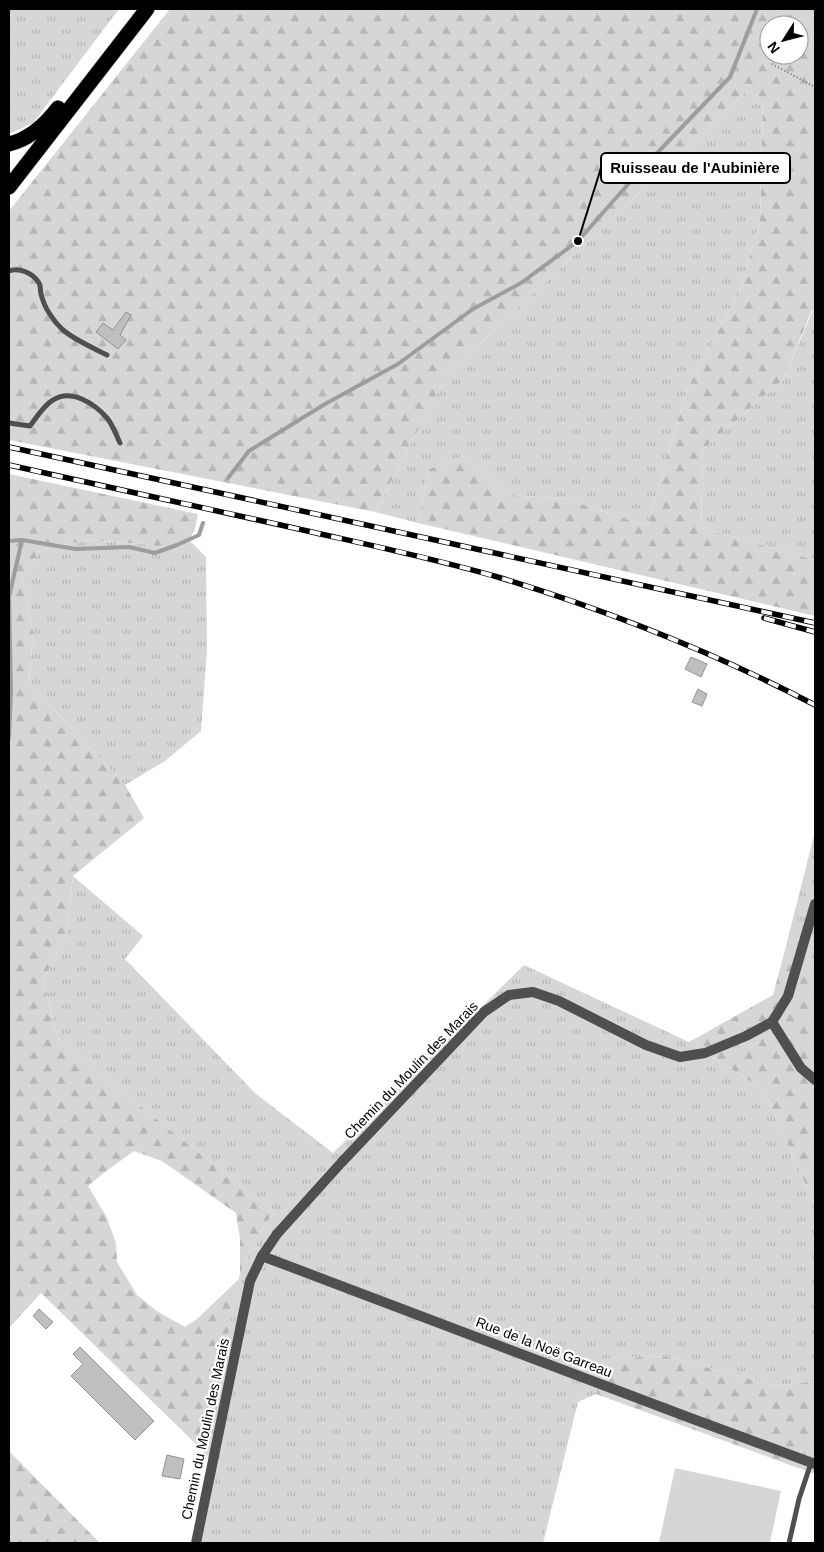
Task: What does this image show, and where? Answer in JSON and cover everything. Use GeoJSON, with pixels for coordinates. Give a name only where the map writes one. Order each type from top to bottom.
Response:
{"type":"FeatureCollection","features":[{"type":"Feature","properties":{"kind":"highway"},"geometry":{"type":"LineString","coordinates":[[9,144],[16,143],[35,133],[50,118],[136,9]]}},
{"type":"Feature","properties":{"kind":"highway"},"geometry":{"type":"LineString","coordinates":[[9,187],[147,9]]}},
{"type":"Feature","properties":{"kind":"street"},"geometry":{"type":"LineString","coordinates":[[815,904],[788,996],[772,1022],[801,1068],[815,1080]]}},
{"type":"Feature","properties":{"kind":"street","name":"Chemin du Moulin des Marais"},"geometry":{"type":"LineString","coordinates":[[196,1543],[250,1281],[262,1256],[277,1234],[484,1012],[509,995],[532,992],[559,1000],[646,1045],[680,1057],[704,1053],[746,1036],[772,1022]]}},
{"type":"Feature","properties":{"kind":"street","name":"Rue de la Noë Garreau"},"geometry":{"type":"LineString","coordinates":[[262,1256],[693,1420],[813,1463]]}},
{"type":"Feature","properties":{"kind":"lane"},"geometry":{"type":"LineString","coordinates":[[9,271],[22,270],[32,275],[40,283],[41,295],[49,313],[63,330],[81,342],[107,355]]}},
{"type":"Feature","properties":{"kind":"lane"},"geometry":{"type":"LineString","coordinates":[[9,423],[30,426],[51,400],[63,395],[78,398],[89,403],[107,418],[120,443]]}},
{"type":"Feature","properties":{"kind":"lane"},"geometry":{"type":"LineString","coordinates":[[789,1543],[799,1499],[813,1463]]}},
{"type":"Feature","properties":{"kind":"path"},"geometry":{"type":"LineString","coordinates":[[774,65],[815,87]]}},
{"type":"Feature","properties":{"kind":"green space"},"geometry":{"type":"Polygon","coordinates":[[[9,9],[119,9],[33,123],[11,133],[9,133],[9,9]]]}},
{"type":"Feature","properties":{"kind":"green space"},"geometry":{"type":"Polygon","coordinates":[[[170,9],[815,9],[815,311],[812,310],[783,380],[703,449],[701,528],[815,560],[815,616],[418,523],[429,469],[463,456],[509,495],[566,499],[647,526],[688,387],[741,288],[760,220],[763,98],[747,91],[447,375],[375,512],[9,440],[9,211],[170,9]]]}},
{"type":"Feature","properties":{"kind":"green space"},"geometry":{"type":"Polygon","coordinates":[[[747,91],[763,98],[760,220],[741,288],[688,387],[647,526],[566,499],[509,495],[463,456],[429,469],[418,523],[375,512],[447,375],[747,91]]]}},
{"type":"Feature","properties":{"kind":"green space"},"geometry":{"type":"Polygon","coordinates":[[[813,310],[815,311],[815,560],[701,528],[703,449],[783,380],[813,310]]]}},
{"type":"Feature","properties":{"kind":"green space"},"geometry":{"type":"Polygon","coordinates":[[[9,474],[198,514],[195,529],[189,540],[171,548],[87,540],[40,550],[22,577],[33,633],[29,683],[125,785],[144,818],[73,876],[66,938],[43,981],[59,1042],[274,1212],[254,1242],[240,1273],[240,1239],[236,1213],[162,1161],[134,1151],[88,1186],[106,1216],[116,1243],[117,1262],[137,1295],[158,1312],[185,1327],[197,1319],[239,1279],[209,1431],[201,1449],[41,1293],[9,1328],[9,474]]]}},
{"type":"Feature","properties":{"kind":"green space"},"geometry":{"type":"Polygon","coordinates":[[[87,540],[171,548],[189,540],[206,557],[207,650],[201,731],[165,761],[125,785],[29,683],[33,633],[22,577],[40,550],[87,540]]]}},
{"type":"Feature","properties":{"kind":"green space"},"geometry":{"type":"Polygon","coordinates":[[[815,831],[815,962],[785,950],[815,831]]]}},
{"type":"Feature","properties":{"kind":"green space"},"geometry":{"type":"Polygon","coordinates":[[[73,876],[143,936],[125,959],[256,1094],[333,1153],[524,965],[689,1042],[764,1090],[815,1206],[815,1381],[776,1386],[664,1356],[604,1359],[596,1394],[578,1402],[543,1543],[196,1543],[213,1462],[201,1449],[209,1431],[240,1273],[254,1242],[274,1212],[59,1042],[43,981],[66,938],[73,876]]]}},
{"type":"Feature","properties":{"kind":"green space"},"geometry":{"type":"Polygon","coordinates":[[[785,950],[815,962],[815,1206],[764,1090],[689,1042],[773,995],[785,950]]]}},
{"type":"Feature","properties":{"kind":"green space"},"geometry":{"type":"Polygon","coordinates":[[[664,1356],[776,1386],[815,1381],[815,1474],[596,1394],[604,1359],[664,1356]]]}},
{"type":"Feature","properties":{"kind":"green space"},"geometry":{"type":"Polygon","coordinates":[[[9,1451],[100,1543],[9,1543],[9,1451]]]}},
{"type":"Feature","properties":{"kind":"green space"},"geometry":{"type":"Polygon","coordinates":[[[675,1468],[781,1491],[770,1543],[659,1543],[675,1468]]]}},
{"type":"Feature","properties":{"kind":"building"},"geometry":{"type":"Polygon","coordinates":[[[126,312],[131,315],[120,335],[126,340],[118,349],[96,332],[103,323],[113,330],[126,312]]]}},
{"type":"Feature","properties":{"kind":"building"},"geometry":{"type":"Polygon","coordinates":[[[691,657],[707,664],[701,677],[685,669],[691,657]]]}},
{"type":"Feature","properties":{"kind":"building"},"geometry":{"type":"Polygon","coordinates":[[[698,689],[707,694],[702,706],[692,702],[698,689]]]}},
{"type":"Feature","properties":{"kind":"building"},"geometry":{"type":"Polygon","coordinates":[[[39,1309],[53,1322],[46,1329],[33,1316],[39,1309]]]}},
{"type":"Feature","properties":{"kind":"building"},"geometry":{"type":"Polygon","coordinates":[[[80,1347],[154,1421],[135,1440],[71,1376],[83,1364],[73,1354],[80,1347]]]}},
{"type":"Feature","properties":{"kind":"building"},"geometry":{"type":"Polygon","coordinates":[[[167,1455],[184,1459],[180,1479],[162,1476],[167,1455]]]}},
{"type":"Feature","properties":{"kind":"waterway"},"geometry":{"type":"LineString","coordinates":[[228,478],[249,451],[325,404],[398,364],[473,309],[521,283],[578,241],[638,173],[730,77],[757,9]]}},
{"type":"Feature","properties":{"kind":"waterway"},"geometry":{"type":"LineString","coordinates":[[9,541],[22,540],[76,549],[129,547],[155,553],[199,535],[203,523]]}},
{"type":"Feature","properties":{"kind":"waterway"},"geometry":{"type":"LineString","coordinates":[[9,738],[11,691],[9,597],[22,540]]}},
{"type":"Feature","properties":{"kind":"railway"},"geometry":{"type":"LineString","coordinates":[[9,447],[815,623]]}},
{"type":"Feature","properties":{"kind":"railway"},"geometry":{"type":"LineString","coordinates":[[9,465],[378,547],[501,578],[582,604],[661,634],[739,668],[815,705]]}},
{"type":"Feature","properties":{"kind":"railway"},"geometry":{"type":"LineString","coordinates":[[764,618],[815,632]]}},
{"type":"Feature","properties":{"kind":"place","name":"Ruisseau de l'Aubinière"},"geometry":{"type":"Point","coordinates":[578,241]}}]}
